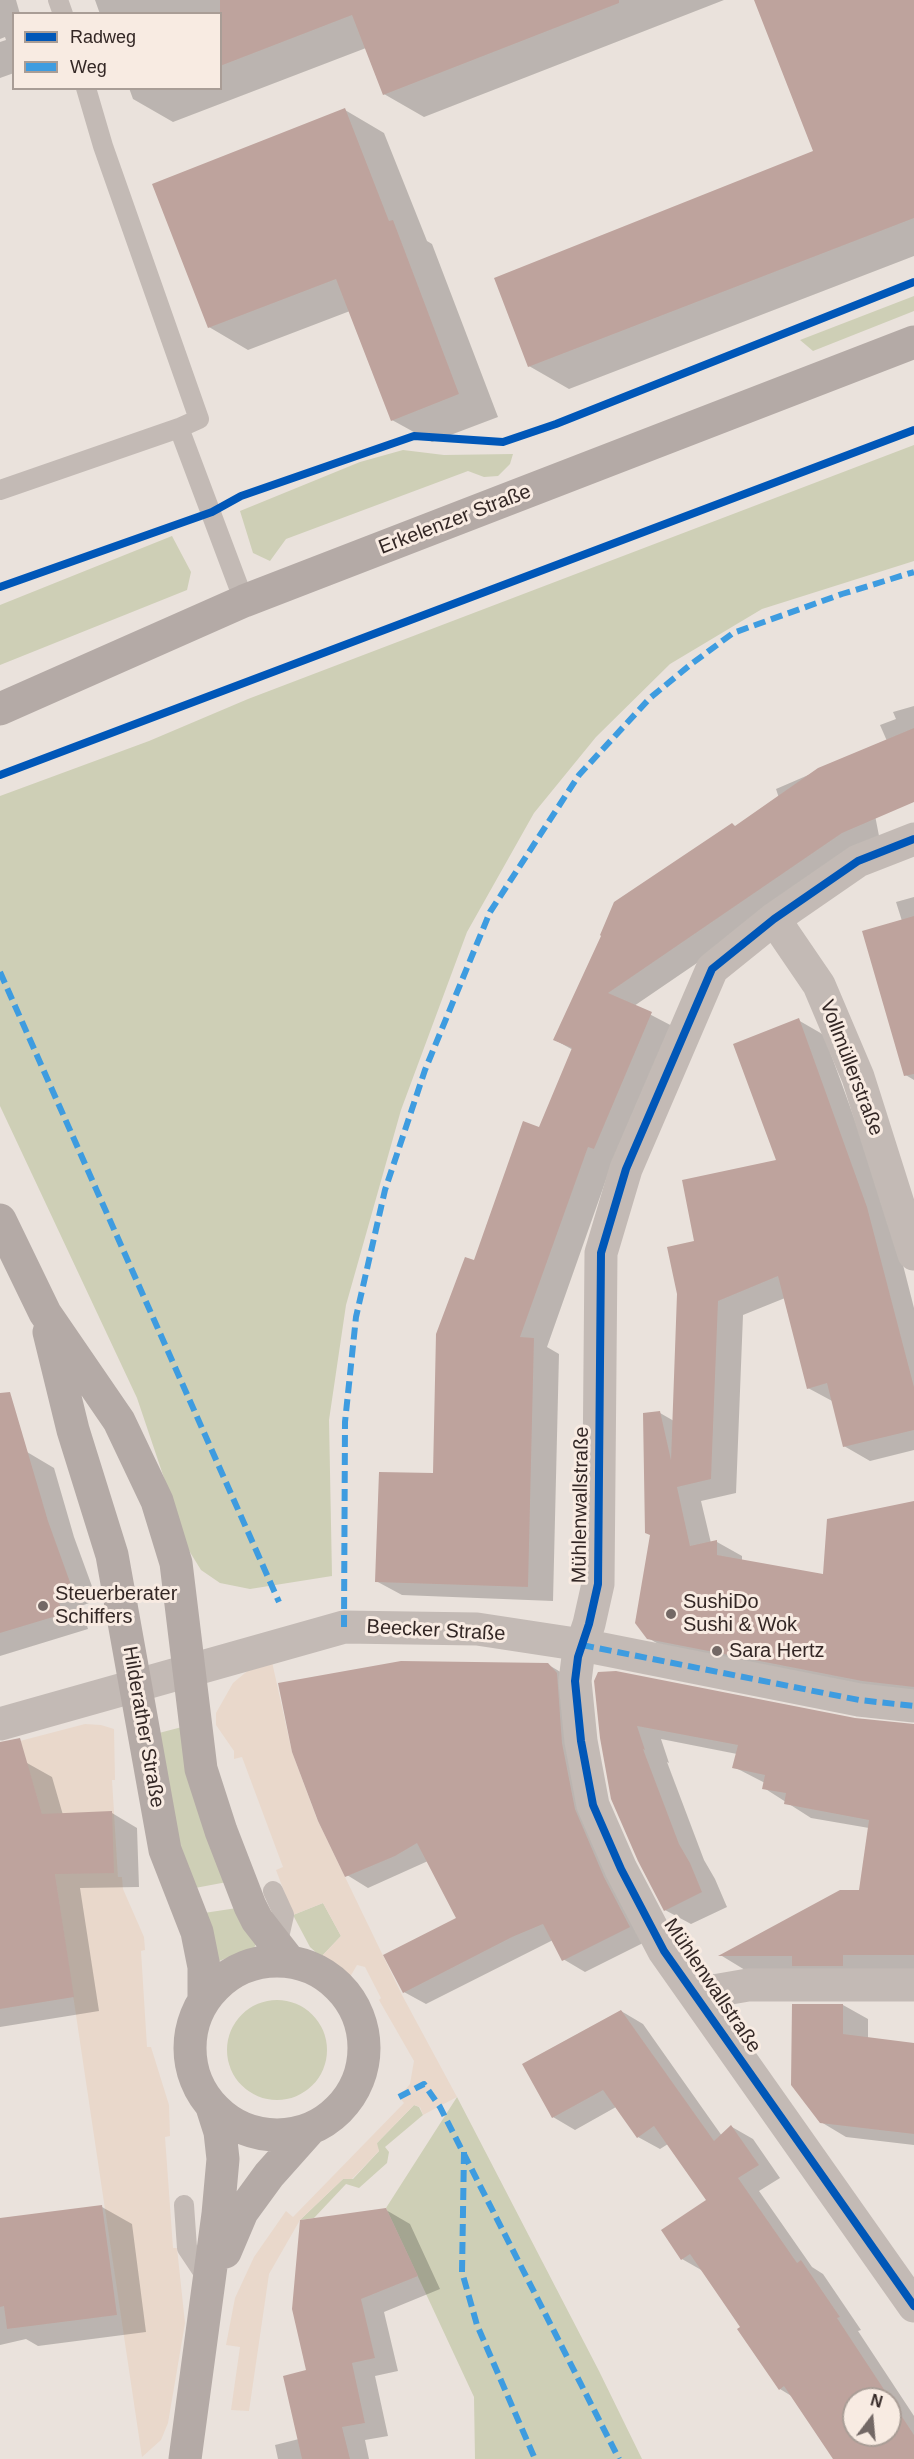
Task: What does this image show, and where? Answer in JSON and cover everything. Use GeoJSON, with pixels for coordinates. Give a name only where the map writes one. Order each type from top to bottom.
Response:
{"type":"FeatureCollection","features":[{"type":"Feature","properties":{"kind":"street","name":"Erkelenzer Straße"},"geometry":{"type":"LineString","coordinates":[[0,709],[244,601],[914,342]]}},
{"type":"Feature","properties":{"kind":"street","name":"Mühlenwallstraße"},"geometry":{"type":"LineString","coordinates":[[908,2292],[664,1951],[621,1869],[593,1805],[581,1741],[575,1681],[598,1584],[601,1253],[626,1169],[712,969],[774,919],[858,861],[914,839]]}},
{"type":"Feature","properties":{"kind":"street","name":"Vollmüllerstraße"},"geometry":{"type":"LineString","coordinates":[[774,919],[819,985],[858,1077],[912,1235]]}},
{"type":"Feature","properties":{"kind":"street","name":"Hilderather Straße"},"geometry":{"type":"LineString","coordinates":[[0,1220],[45,1313],[119,1421],[157,1501],[176,1563],[201,1769],[250,1906],[257,1920],[283,1953]]}},
{"type":"Feature","properties":{"kind":"street","name":"Hilderather Straße"},"geometry":{"type":"LineString","coordinates":[[45,1313],[73,1431],[112,1555],[165,1850],[197,1932],[204,1967],[204,2000]]}},
{"type":"Feature","properties":{"kind":"street","name":"Beecker Straße"},"geometry":{"type":"LineString","coordinates":[[0,1724],[344,1627],[477,1629],[582,1645],[859,1700],[914,1706]]}},
{"type":"Feature","properties":{"kind":"street"},"geometry":{"type":"LineString","coordinates":[[184,2459],[223,2159],[220,2132],[212,2107],[197,2082],[189,2054],[192,2026],[204,2000],[226,1976],[283,1953],[318,1970],[342,1989],[358,2015],[364,2042],[362,2068],[352,2094],[334,2115],[310,2129],[269,2175],[242,2212],[207,2294]]}},
{"type":"Feature","properties":{"kind":"street","name":"Mühlenwallstraße"},"geometry":{"type":"LineString","coordinates":[[696,1994],[747,1985],[914,1985]]}},
{"type":"Feature","properties":{"kind":"street"},"geometry":{"type":"LineString","coordinates":[[212,2107],[241,2127],[275,2136],[310,2129]]}},
{"type":"Feature","properties":{"kind":"lane"},"geometry":{"type":"LineString","coordinates":[[0,490],[199,419],[103,146],[87,90]]}},
{"type":"Feature","properties":{"kind":"lane"},"geometry":{"type":"LineString","coordinates":[[178,428],[244,601]]}},
{"type":"Feature","properties":{"kind":"lane"},"geometry":{"type":"LineString","coordinates":[[273,1891],[284,1915],[283,1953]]}},
{"type":"Feature","properties":{"kind":"lane"},"geometry":{"type":"LineString","coordinates":[[184,2205],[187,2248],[207,2294]]}},
{"type":"Feature","properties":{"kind":"green space"},"geometry":{"type":"Polygon","coordinates":[[[914,296],[914,311],[813,351],[800,340],[914,296]]]}},
{"type":"Feature","properties":{"kind":"green space"},"geometry":{"type":"Polygon","coordinates":[[[914,445],[914,561],[762,609],[670,664],[596,737],[534,813],[467,932],[401,1110],[346,1305],[329,1420],[332,1576],[250,1589],[220,1583],[201,1570],[188,1549],[137,1398],[0,1106],[0,796],[149,741],[248,699],[914,445]]]}},
{"type":"Feature","properties":{"kind":"green space"},"geometry":{"type":"Polygon","coordinates":[[[403,450],[444,455],[513,454],[510,464],[498,476],[484,477],[468,471],[286,539],[270,561],[253,553],[240,511],[360,462],[403,450]]]}},
{"type":"Feature","properties":{"kind":"green space"},"geometry":{"type":"Polygon","coordinates":[[[172,536],[191,572],[187,590],[0,665],[0,605],[172,536]]]}},
{"type":"Feature","properties":{"kind":"green space"},"geometry":{"type":"Polygon","coordinates":[[[182,1727],[227,1882],[195,1888],[177,1840],[159,1733],[182,1727]]]}},
{"type":"Feature","properties":{"kind":"green space"},"geometry":{"type":"Polygon","coordinates":[[[323,1903],[341,1936],[321,1957],[310,1947],[293,1915],[323,1903]]]}},
{"type":"Feature","properties":{"kind":"green space"},"geometry":{"type":"Polygon","coordinates":[[[237,1908],[256,1944],[254,1948],[219,1961],[204,1913],[237,1908]]]}},
{"type":"Feature","properties":{"kind":"green space"},"geometry":{"type":"Polygon","coordinates":[[[277,2000],[305,2008],[319,2022],[327,2050],[319,2078],[305,2092],[277,2100],[249,2092],[235,2078],[227,2050],[235,2022],[249,2008],[277,2000]]]}},
{"type":"Feature","properties":{"kind":"green space"},"geometry":{"type":"Polygon","coordinates":[[[457,2097],[642,2459],[475,2459],[474,2397],[386,2208],[457,2097]]]}},
{"type":"Feature","properties":{"kind":"green space"},"geometry":{"type":"Polygon","coordinates":[[[414,2105],[419,2107],[423,2115],[385,2147],[389,2152],[387,2163],[359,2188],[346,2184],[314,2218],[300,2220],[344,2178],[353,2179],[379,2151],[376,2144],[414,2105]]]}},
{"type":"Feature","properties":{"kind":"shaded area"},"geometry":{"type":"Polygon","coordinates":[[[272,1662],[292,1752],[317,1819],[402,1995],[457,2097],[423,2115],[420,2107],[414,2105],[377,2143],[379,2151],[352,2179],[343,2179],[300,2220],[269,2274],[249,2411],[231,2410],[240,2347],[226,2345],[235,2298],[254,2257],[286,2211],[293,2217],[404,2103],[399,2097],[410,2084],[414,2061],[379,2000],[381,1998],[365,1967],[357,1965],[350,1977],[321,1957],[341,1936],[323,1903],[293,1915],[276,1870],[283,1867],[242,1757],[234,1759],[234,1751],[216,1725],[216,1713],[233,1683],[251,1668],[272,1662]]]}},
{"type":"Feature","properties":{"kind":"shaded area"},"geometry":{"type":"Polygon","coordinates":[[[85,1724],[114,1729],[115,1780],[112,1780],[118,1877],[122,1877],[123,1889],[144,1937],[145,1950],[141,1951],[147,2047],[151,2047],[169,2105],[170,2136],[165,2137],[173,2248],[177,2248],[185,2323],[168,2423],[161,2440],[142,2457],[50,1841],[20,1741],[85,1724]]]}},
{"type":"Feature","properties":{"kind":"building"},"geometry":{"type":"Polygon","coordinates":[[[220,0],[619,0],[619,3],[383,95],[352,15],[222,65],[222,12],[220,12],[220,0]]]}},
{"type":"Feature","properties":{"kind":"building"},"geometry":{"type":"Polygon","coordinates":[[[754,0],[914,0],[914,218],[528,367],[494,278],[813,151],[754,0]]]}},
{"type":"Feature","properties":{"kind":"building"},"geometry":{"type":"Polygon","coordinates":[[[345,108],[389,221],[393,220],[459,394],[391,421],[336,279],[208,328],[152,184],[345,108]]]}},
{"type":"Feature","properties":{"kind":"building"},"geometry":{"type":"Polygon","coordinates":[[[914,728],[914,802],[842,833],[608,993],[652,1012],[594,1149],[588,1147],[520,1337],[534,1338],[528,1587],[375,1582],[379,1472],[433,1473],[436,1334],[465,1257],[474,1260],[523,1121],[539,1127],[572,1048],[553,1040],[601,936],[614,902],[732,823],[735,826],[818,768],[914,728]]]}},
{"type":"Feature","properties":{"kind":"building"},"geometry":{"type":"Polygon","coordinates":[[[914,916],[914,1074],[904,1076],[862,931],[914,916]]]}},
{"type":"Feature","properties":{"kind":"building"},"geometry":{"type":"Polygon","coordinates":[[[799,1018],[867,1207],[914,1387],[914,1430],[843,1447],[827,1383],[807,1389],[778,1276],[718,1301],[711,1479],[677,1487],[690,1546],[717,1540],[717,1555],[823,1574],[827,1519],[914,1501],[914,1687],[862,1681],[647,1639],[635,1623],[650,1535],[645,1533],[643,1413],[660,1411],[671,1460],[677,1294],[667,1247],[694,1241],[682,1180],[776,1160],[733,1044],[799,1018]]]}},
{"type":"Feature","properties":{"kind":"building"},"geometry":{"type":"Polygon","coordinates":[[[10,1392],[48,1521],[71,1585],[55,1591],[63,1614],[0,1633],[0,1393],[10,1392]]]}},
{"type":"Feature","properties":{"kind":"building"},"geometry":{"type":"Polygon","coordinates":[[[401,1661],[548,1663],[557,1673],[562,1743],[575,1809],[604,1877],[630,1927],[562,1961],[543,1924],[512,1937],[403,1993],[383,1955],[456,1918],[417,1843],[395,1856],[345,1877],[318,1821],[292,1752],[278,1683],[401,1661]]]}},
{"type":"Feature","properties":{"kind":"building"},"geometry":{"type":"Polygon","coordinates":[[[616,1671],[855,1718],[914,1724],[914,1955],[843,1955],[843,1966],[792,1966],[792,1956],[718,1956],[840,1890],[859,1890],[869,1820],[784,1804],[786,1793],[762,1789],[765,1775],[732,1768],[738,1745],[637,1726],[645,1750],[643,1749],[679,1844],[702,1892],[664,1911],[638,1861],[611,1799],[600,1738],[594,1681],[598,1672],[616,1671]]]}},
{"type":"Feature","properties":{"kind":"building"},"geometry":{"type":"Polygon","coordinates":[[[20,1738],[42,1814],[112,1811],[114,1873],[55,1874],[74,1997],[0,2009],[0,1742],[20,1738]]]}},
{"type":"Feature","properties":{"kind":"building"},"geometry":{"type":"Polygon","coordinates":[[[792,2004],[843,2004],[843,2034],[914,2043],[914,2134],[820,2123],[791,2085],[792,2004]]]}},
{"type":"Feature","properties":{"kind":"building"},"geometry":{"type":"Polygon","coordinates":[[[621,2010],[714,2141],[731,2125],[759,2165],[738,2178],[797,2263],[801,2260],[840,2317],[837,2318],[882,2387],[842,2387],[842,2447],[902,2447],[902,2417],[914,2435],[914,2459],[833,2459],[784,2386],[779,2390],[737,2329],[740,2327],[690,2254],[681,2260],[661,2230],[706,2200],[654,2126],[637,2138],[603,2090],[552,2118],[522,2064],[621,2010]]]}},
{"type":"Feature","properties":{"kind":"building"},"geometry":{"type":"Polygon","coordinates":[[[102,2205],[117,2315],[7,2329],[4,2306],[0,2307],[0,2218],[102,2205]]]}},
{"type":"Feature","properties":{"kind":"building"},"geometry":{"type":"Polygon","coordinates":[[[386,2208],[418,2276],[361,2299],[375,2358],[352,2363],[365,2423],[342,2427],[350,2459],[302,2459],[283,2376],[306,2370],[292,2309],[300,2220],[386,2208]]]}},
{"type":"Feature","properties":{"kind":"marked path"},"geometry":{"type":"LineString","coordinates":[[344,1627],[345,1422],[356,1317],[385,1190],[425,1070],[490,912],[579,775],[650,698],[690,665],[733,633],[842,594],[914,572]]}},
{"type":"Feature","properties":{"kind":"marked path"},"geometry":{"type":"LineString","coordinates":[[0,972],[279,1602]]}},
{"type":"Feature","properties":{"kind":"marked path"},"geometry":{"type":"LineString","coordinates":[[582,1645],[859,1700],[914,1706]]}},
{"type":"Feature","properties":{"kind":"marked path"},"geometry":{"type":"LineString","coordinates":[[399,2097],[424,2084],[440,2107],[619,2459]]}},
{"type":"Feature","properties":{"kind":"marked path"},"geometry":{"type":"LineString","coordinates":[[464,2152],[462,2272],[477,2325],[535,2459]]}},
{"type":"Feature","properties":{"kind":"cycle path"},"geometry":{"type":"LineString","coordinates":[[0,587],[212,512],[241,496],[414,436],[503,442],[556,424],[914,282]]}},
{"type":"Feature","properties":{"kind":"cycle path"},"geometry":{"type":"LineString","coordinates":[[0,775],[914,430]]}},
{"type":"Feature","properties":{"kind":"cycle path"},"geometry":{"type":"LineString","coordinates":[[914,839],[858,861],[774,919],[712,969],[626,1169],[601,1253],[598,1584],[589,1624],[578,1657],[575,1681],[581,1741],[593,1805],[621,1869],[664,1951],[914,2306]]}},
{"type":"Feature","properties":{"kind":"place","name":"Steuerberater Schiffers"},"geometry":{"type":"Point","coordinates":[43,1606]}},
{"type":"Feature","properties":{"kind":"place","name":"SushiDo Sushi & Wok"},"geometry":{"type":"Point","coordinates":[671,1614]}},
{"type":"Feature","properties":{"kind":"place","name":"Sara Hertz"},"geometry":{"type":"Point","coordinates":[717,1651]}}]}
